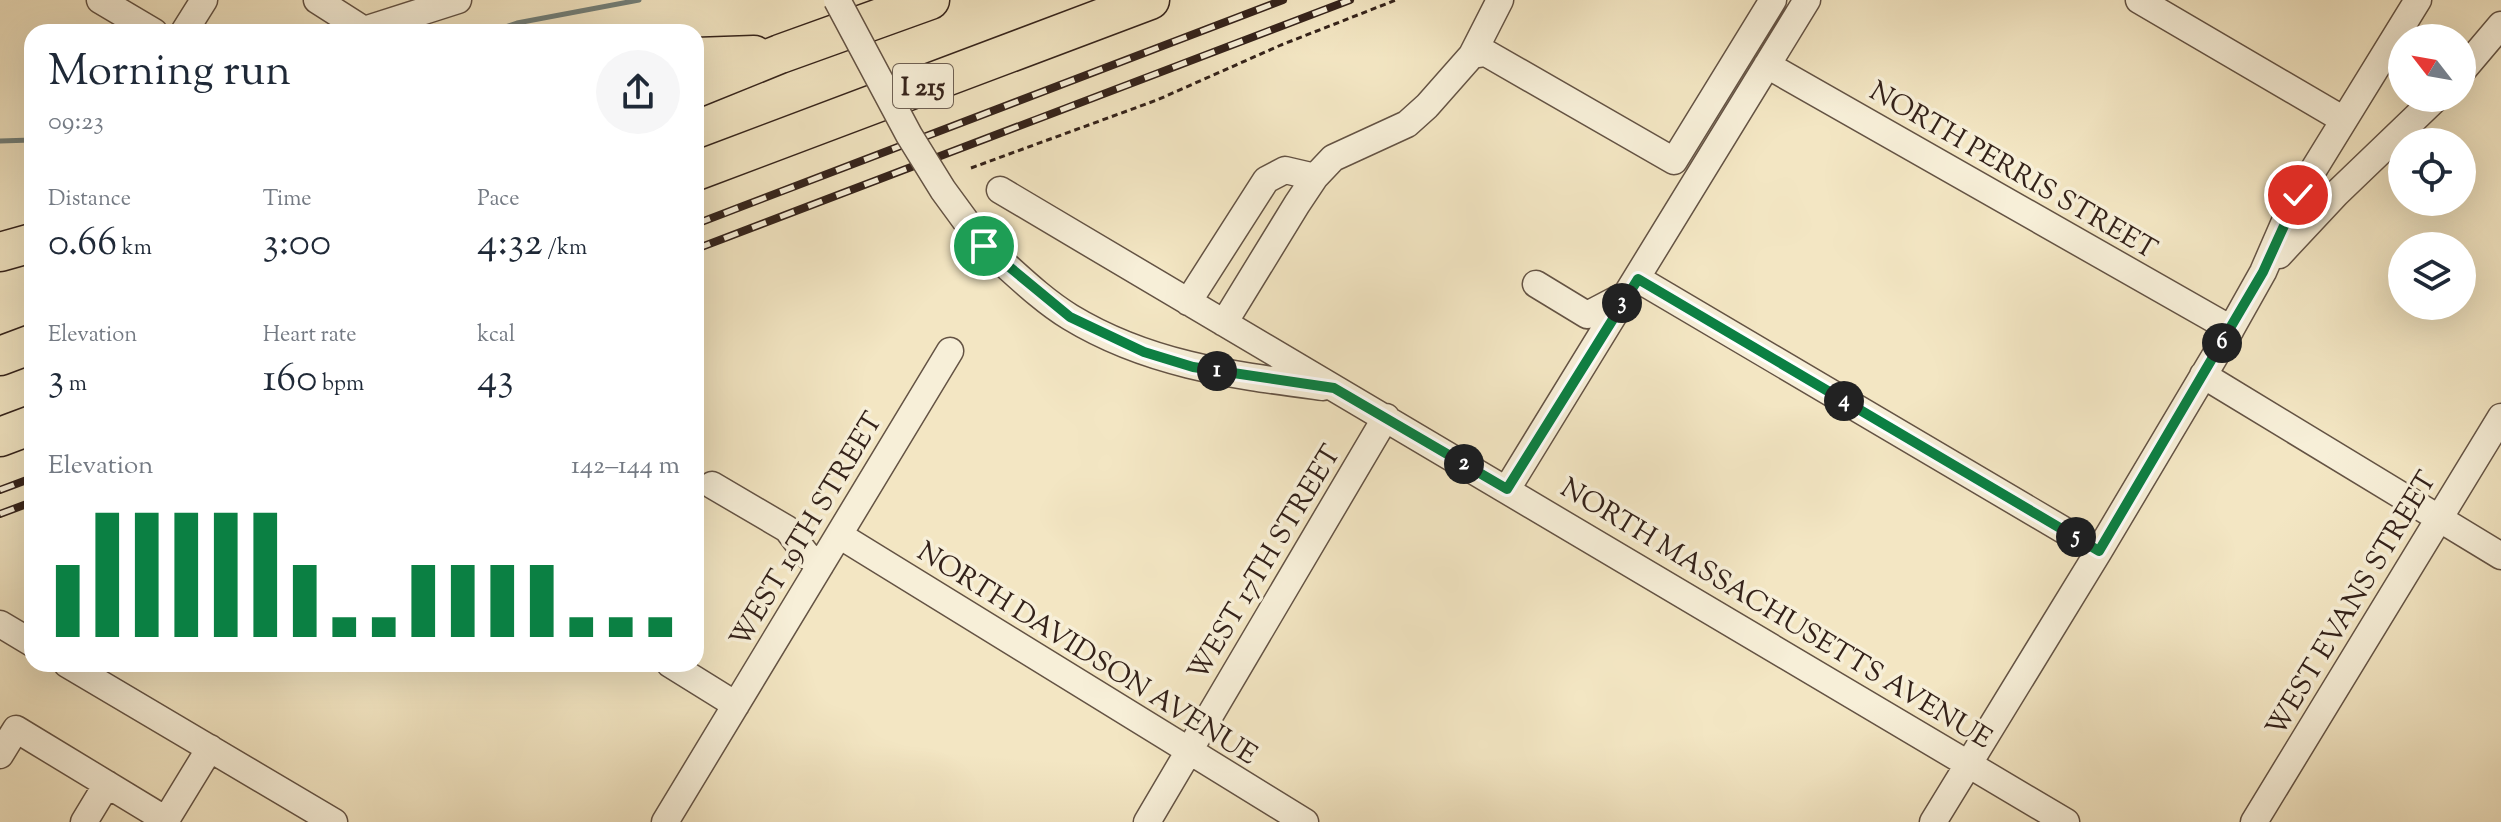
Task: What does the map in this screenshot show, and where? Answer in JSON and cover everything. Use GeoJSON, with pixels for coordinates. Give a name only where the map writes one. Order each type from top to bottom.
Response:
{"type":"FeatureCollection","features":[{"type":"Feature","properties":{"kind":"highway"},"geometry":{"type":"LineString","coordinates":[[704,85],[930,0]]}},
{"type":"Feature","properties":{"kind":"highway","name":"I 215"},"geometry":{"type":"LineString","coordinates":[[704,168],[1150,0]]}},
{"type":"Feature","properties":{"kind":"highway"},"geometry":{"type":"LineString","coordinates":[[704,57],[780,54]]}},
{"type":"Feature","properties":{"kind":"highway"},"geometry":{"type":"LineString","coordinates":[[0,252],[24,245]]}},
{"type":"Feature","properties":{"kind":"highway"},"geometry":{"type":"LineString","coordinates":[[0,356],[24,347]]}},
{"type":"Feature","properties":{"kind":"highway"},"geometry":{"type":"LineString","coordinates":[[0,437],[24,428]]}},
{"type":"Feature","properties":{"kind":"street"},"geometry":{"type":"LineString","coordinates":[[100,0],[140,24]]}},
{"type":"Feature","properties":{"kind":"street"},"geometry":{"type":"LineString","coordinates":[[189,24],[204,0]]}},
{"type":"Feature","properties":{"kind":"street"},"geometry":{"type":"LineString","coordinates":[[317,0],[351,24]]}},
{"type":"Feature","properties":{"kind":"street"},"geometry":{"type":"LineString","coordinates":[[383,24],[458,0]]}},
{"type":"Feature","properties":{"kind":"street"},"geometry":{"type":"LineString","coordinates":[[837,0],[909,135],[943,190],[984,246],[1070,317],[1144,352],[1193,367],[1334,388]]}},
{"type":"Feature","properties":{"kind":"street"},"geometry":{"type":"LineString","coordinates":[[1224,323],[1315,177],[1333,158],[1407,124],[1427,106],[1472,55],[1500,0]]}},
{"type":"Feature","properties":{"kind":"street"},"geometry":{"type":"LineString","coordinates":[[1472,55],[1486,53],[1674,161],[1773,0]]}},
{"type":"Feature","properties":{"kind":"street"},"geometry":{"type":"LineString","coordinates":[[1507,489],[1807,0]]}},
{"type":"Feature","properties":{"kind":"street"},"geometry":{"type":"LineString","coordinates":[[2139,0],[2344,120]]}},
{"type":"Feature","properties":{"kind":"street"},"geometry":{"type":"LineString","coordinates":[[1933,822],[2231,329],[2263,272],[2293,203],[2418,0]]}},
{"type":"Feature","properties":{"kind":"street"},"geometry":{"type":"LineString","coordinates":[[2476,54],[2501,25]]}},
{"type":"Feature","properties":{"kind":"street","name":"NORTH PERRIS STREET"},"geometry":{"type":"LineString","coordinates":[[1767,65],[2231,329]]}},
{"type":"Feature","properties":{"kind":"street"},"geometry":{"type":"LineString","coordinates":[[2263,272],[2336,194],[2421,112]]}},
{"type":"Feature","properties":{"kind":"street"},"geometry":{"type":"LineString","coordinates":[[1188,302],[1266,180],[1285,170],[1315,177]]}},
{"type":"Feature","properties":{"kind":"street","name":"NORTH MASSACHUSETTS AVENUE"},"geometry":{"type":"LineString","coordinates":[[1000,190],[2066,822]]}},
{"type":"Feature","properties":{"kind":"street"},"geometry":{"type":"LineString","coordinates":[[1536,284],[1587,315],[1633,286]]}},
{"type":"Feature","properties":{"kind":"street"},"geometry":{"type":"LineString","coordinates":[[1633,286],[2099,551]]}},
{"type":"Feature","properties":{"kind":"street","name":"WEST 19TH STREET"},"geometry":{"type":"LineString","coordinates":[[665,822],[950,351]]}},
{"type":"Feature","properties":{"kind":"street"},"geometry":{"type":"LineString","coordinates":[[2203,375],[2501,556]]}},
{"type":"Feature","properties":{"kind":"street","name":"WEST 17TH STREET"},"geometry":{"type":"LineString","coordinates":[[1147,822],[1386,417]]}},
{"type":"Feature","properties":{"kind":"street","name":"WEST EVANS STREET"},"geometry":{"type":"LineString","coordinates":[[2254,822],[2501,417]]}},
{"type":"Feature","properties":{"kind":"street"},"geometry":{"type":"LineString","coordinates":[[712,485],[787,529],[806,554],[820,566]]}},
{"type":"Feature","properties":{"kind":"street","name":"NORTH DAVIDSON AVENUE"},"geometry":{"type":"LineString","coordinates":[[839,535],[1305,822]]}},
{"type":"Feature","properties":{"kind":"street"},"geometry":{"type":"LineString","coordinates":[[0,624],[24,638]]}},
{"type":"Feature","properties":{"kind":"street"},"geometry":{"type":"LineString","coordinates":[[81,672],[334,822]]}},
{"type":"Feature","properties":{"kind":"street"},"geometry":{"type":"LineString","coordinates":[[683,672],[736,705]]}},
{"type":"Feature","properties":{"kind":"street"},"geometry":{"type":"LineString","coordinates":[[0,755],[16,729],[165,821],[210,748]]}},
{"type":"Feature","properties":{"kind":"street"},"geometry":{"type":"LineString","coordinates":[[84,822],[107,784]]}},
{"type":"Feature","properties":{"kind":"path"},"geometry":{"type":"LineString","coordinates":[[971,168],[1157,100],[1281,45],[1396,0]]}},
{"type":"Feature","properties":{"kind":"waterway"},"geometry":{"type":"LineString","coordinates":[[514,24],[639,0]]}},
{"type":"Feature","properties":{"kind":"waterway"},"geometry":{"type":"LineString","coordinates":[[0,141],[24,140]]}},
{"type":"Feature","properties":{"kind":"railway"},"geometry":{"type":"LineString","coordinates":[[704,221],[1283,0]]}},
{"type":"Feature","properties":{"kind":"railway"},"geometry":{"type":"LineString","coordinates":[[704,246],[1350,0]]}},
{"type":"Feature","properties":{"kind":"railway"},"geometry":{"type":"LineString","coordinates":[[0,490],[24,481]]}},
{"type":"Feature","properties":{"kind":"railway"},"geometry":{"type":"LineString","coordinates":[[0,514],[24,505]]}},
{"type":"Feature","properties":{"kind":"route"},"geometry":{"type":"LineString","coordinates":[[984,246],[1070,317],[1144,352],[1193,367],[1334,388],[1507,489],[1638,279],[2099,551],[2263,272],[2298,195]]}}]}
